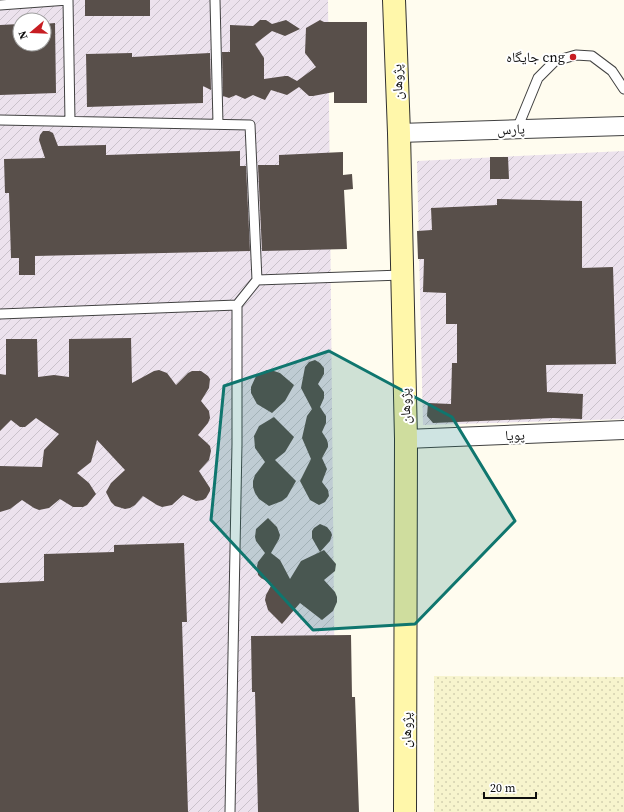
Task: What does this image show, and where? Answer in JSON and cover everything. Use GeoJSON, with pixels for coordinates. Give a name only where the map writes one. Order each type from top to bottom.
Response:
{"type":"FeatureCollection","features":[{"type":"Feature","properties":{"kind":"main road","name":"پژوهان"},"geometry":{"type":"LineString","coordinates":[[394,0],[399,133],[406,439],[406,812]]}},
{"type":"Feature","properties":{"kind":"street","name":"پارس"},"geometry":{"type":"LineString","coordinates":[[399,133],[624,126]]}},
{"type":"Feature","properties":{"kind":"street","name":"پویا"},"geometry":{"type":"LineString","coordinates":[[406,439],[624,430]]}},
{"type":"Feature","properties":{"kind":"lane"},"geometry":{"type":"LineString","coordinates":[[0,5],[68,0],[70,122]]}},
{"type":"Feature","properties":{"kind":"lane"},"geometry":{"type":"LineString","coordinates":[[214,0],[218,124]]}},
{"type":"Feature","properties":{"kind":"lane"},"geometry":{"type":"LineString","coordinates":[[517,129],[538,78],[555,61],[576,55],[592,56],[612,71],[624,89]]}},
{"type":"Feature","properties":{"kind":"lane"},"geometry":{"type":"LineString","coordinates":[[0,120],[250,125],[257,280],[237,305],[238,444],[230,812]]}},
{"type":"Feature","properties":{"kind":"lane"},"geometry":{"type":"LineString","coordinates":[[257,280],[402,275]]}},
{"type":"Feature","properties":{"kind":"lane"},"geometry":{"type":"LineString","coordinates":[[0,314],[237,305]]}},
{"type":"Feature","properties":{"kind":"highlighted area"},"geometry":{"type":"Polygon","coordinates":[[[329,351],[452,417],[515,521],[415,624],[313,630],[211,520],[224,386],[329,351]]]}},
{"type":"Feature","properties":{"kind":"shaded area"},"geometry":{"type":"Polygon","coordinates":[[[0,0],[328,0],[336,812],[0,812],[0,0]]]}},
{"type":"Feature","properties":{"kind":"shaded area"},"geometry":{"type":"Polygon","coordinates":[[[624,151],[624,419],[423,425],[417,161],[624,151]]]}},
{"type":"Feature","properties":{"kind":"shaded area"},"geometry":{"type":"Polygon","coordinates":[[[434,676],[624,677],[624,812],[434,812],[434,676]]]}},
{"type":"Feature","properties":{"kind":"building"},"geometry":{"type":"Polygon","coordinates":[[[85,0],[150,0],[150,16],[85,16],[85,0]]]}},
{"type":"Feature","properties":{"kind":"building"},"geometry":{"type":"Polygon","coordinates":[[[260,20],[266,20],[272,24],[286,20],[300,29],[285,36],[272,31],[255,44],[264,58],[264,79],[288,76],[297,81],[316,67],[305,53],[306,28],[320,20],[324,22],[367,22],[367,103],[334,103],[334,92],[309,96],[299,87],[287,95],[271,90],[265,100],[253,95],[245,99],[236,95],[229,98],[223,96],[222,52],[230,52],[230,25],[253,26],[260,20]]]}},
{"type":"Feature","properties":{"kind":"building"},"geometry":{"type":"Polygon","coordinates":[[[52,23],[55,23],[56,93],[0,95],[0,25],[12,24],[12,52],[52,52],[52,23]]]}},
{"type":"Feature","properties":{"kind":"building"},"geometry":{"type":"Polygon","coordinates":[[[132,53],[132,57],[210,53],[211,90],[203,86],[203,103],[87,107],[86,54],[132,53]]]}},
{"type":"Feature","properties":{"kind":"building"},"geometry":{"type":"Polygon","coordinates":[[[43,131],[53,133],[58,146],[106,145],[106,155],[240,151],[240,166],[246,166],[250,251],[35,256],[35,275],[19,275],[19,258],[11,258],[9,193],[5,193],[4,159],[45,158],[39,140],[43,131]]]}},
{"type":"Feature","properties":{"kind":"building"},"geometry":{"type":"Polygon","coordinates":[[[343,152],[343,175],[352,174],[353,189],[344,190],[347,249],[262,251],[258,165],[279,165],[279,155],[343,152]]]}},
{"type":"Feature","properties":{"kind":"building"},"geometry":{"type":"Polygon","coordinates":[[[490,157],[508,157],[509,179],[490,179],[490,157]]]}},
{"type":"Feature","properties":{"kind":"building"},"geometry":{"type":"Polygon","coordinates":[[[497,199],[582,201],[582,268],[613,267],[616,364],[546,365],[547,392],[583,394],[582,419],[553,418],[433,423],[427,416],[428,403],[451,404],[452,363],[457,363],[457,324],[446,324],[446,293],[423,292],[424,259],[418,259],[417,231],[432,230],[431,208],[497,205],[497,199]]]}},
{"type":"Feature","properties":{"kind":"building"},"geometry":{"type":"Polygon","coordinates":[[[131,338],[132,383],[154,371],[159,370],[167,373],[176,385],[192,371],[201,371],[210,379],[209,388],[201,401],[209,411],[210,418],[208,423],[198,435],[210,446],[211,451],[209,460],[199,471],[210,488],[206,498],[196,501],[183,495],[172,505],[162,507],[143,496],[130,508],[125,509],[115,506],[111,502],[106,492],[111,483],[125,470],[97,440],[91,462],[77,473],[89,483],[96,494],[87,505],[83,507],[73,507],[60,499],[49,508],[39,510],[22,500],[10,509],[0,512],[0,466],[42,467],[44,450],[59,434],[36,418],[25,427],[20,427],[11,420],[0,431],[0,374],[6,375],[6,339],[37,339],[38,377],[54,375],[69,377],[69,339],[131,338]]]}},
{"type":"Feature","properties":{"kind":"building"},"geometry":{"type":"Polygon","coordinates":[[[315,360],[324,368],[324,374],[318,384],[324,392],[324,398],[320,407],[326,416],[326,423],[322,432],[328,444],[322,458],[327,469],[322,482],[328,490],[329,496],[325,502],[319,505],[310,500],[300,481],[311,459],[302,438],[307,416],[312,409],[301,388],[305,367],[309,362],[315,360]]]}},
{"type":"Feature","properties":{"kind":"building"},"geometry":{"type":"Polygon","coordinates":[[[267,370],[280,373],[294,385],[285,401],[272,413],[257,404],[251,393],[251,387],[256,376],[267,370]]]}},
{"type":"Feature","properties":{"kind":"building"},"geometry":{"type":"Polygon","coordinates":[[[274,417],[294,437],[285,452],[275,460],[296,481],[287,497],[282,501],[269,506],[259,499],[253,487],[255,475],[265,462],[255,448],[254,436],[259,426],[274,417]]]}},
{"type":"Feature","properties":{"kind":"building"},"geometry":{"type":"Polygon","coordinates":[[[268,518],[277,527],[280,535],[271,553],[280,560],[290,579],[301,561],[324,550],[336,564],[335,571],[324,580],[335,592],[337,602],[333,611],[322,620],[300,603],[282,624],[268,610],[265,600],[272,584],[258,575],[258,562],[265,553],[256,541],[255,537],[256,529],[268,518]]]}},
{"type":"Feature","properties":{"kind":"building"},"geometry":{"type":"Polygon","coordinates":[[[320,524],[327,527],[332,535],[330,541],[320,552],[312,538],[312,531],[320,524]]]}},
{"type":"Feature","properties":{"kind":"building"},"geometry":{"type":"Polygon","coordinates":[[[184,543],[187,622],[182,622],[188,812],[0,812],[0,583],[44,581],[44,554],[114,552],[114,545],[184,543]]]}},
{"type":"Feature","properties":{"kind":"building"},"geometry":{"type":"Polygon","coordinates":[[[351,635],[352,697],[355,697],[359,812],[258,812],[255,692],[252,692],[251,636],[351,635]]]}},
{"type":"Feature","properties":{"kind":"place","name":"جایگاه cng"},"geometry":{"type":"Point","coordinates":[573,57]}}]}
